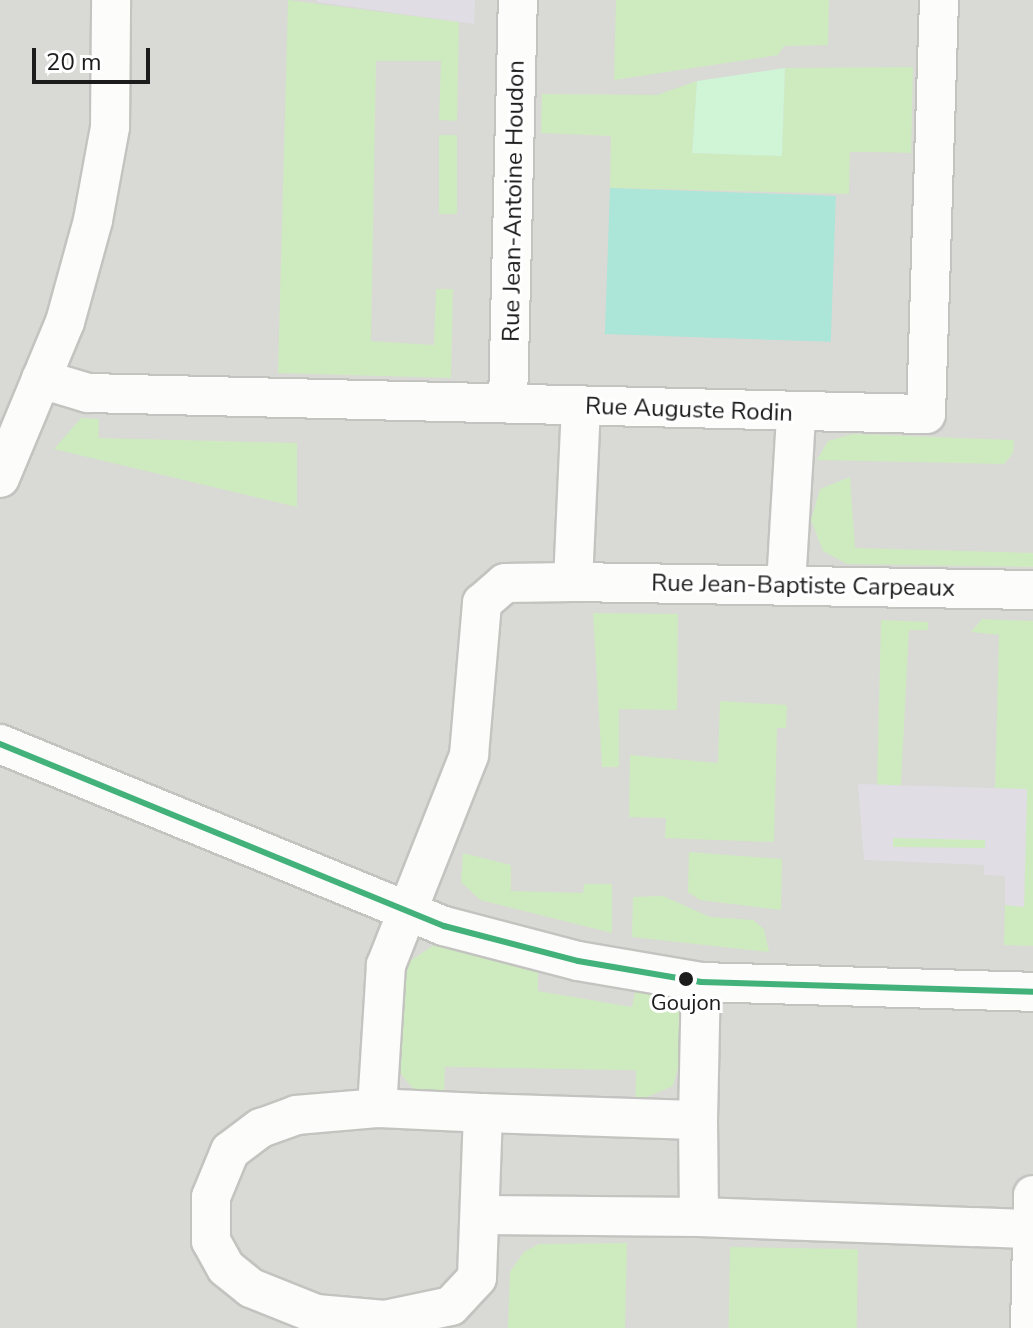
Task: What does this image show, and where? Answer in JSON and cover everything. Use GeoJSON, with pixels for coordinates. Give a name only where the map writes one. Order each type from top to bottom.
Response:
{"type":"FeatureCollection","features":[{"type":"Feature","properties":{"kind":"street"},"geometry":{"type":"LineString","coordinates":[[3,462],[41,379],[93,220],[110,127],[111,0]]}},
{"type":"Feature","properties":{"kind":"street","name":"Rue Jean-Antoine Houdon"},"geometry":{"type":"LineString","coordinates":[[508,403],[518,0]]}},
{"type":"Feature","properties":{"kind":"street","name":"Rue Auguste Rodin"},"geometry":{"type":"LineString","coordinates":[[41,379],[88,393],[508,403],[796,415],[926,414],[939,0]]}},
{"type":"Feature","properties":{"kind":"street"},"geometry":{"type":"LineString","coordinates":[[573,582],[581,406]]}},
{"type":"Feature","properties":{"kind":"street"},"geometry":{"type":"LineString","coordinates":[[786,585],[796,415]]}},
{"type":"Feature","properties":{"kind":"street","name":"Rue Jean-Baptiste Carpeaux"},"geometry":{"type":"LineString","coordinates":[[377,1108],[381,1001],[405,910],[469,755],[482,603],[505,583],[1033,590]]}},
{"type":"Feature","properties":{"kind":"street"},"geometry":{"type":"LineString","coordinates":[[0,744],[405,910],[578,961],[701,982],[1033,998]]}},
{"type":"Feature","properties":{"kind":"street"},"geometry":{"type":"LineString","coordinates":[[699,1217],[701,982]]}},
{"type":"Feature","properties":{"kind":"street"},"geometry":{"type":"LineString","coordinates":[[483,1113],[483,1257],[467,1294],[425,1315],[384,1324],[316,1314],[251,1288],[217,1254],[209,1215],[217,1173],[245,1137],[296,1115],[377,1108],[698,1120]]}},
{"type":"Feature","properties":{"kind":"street"},"geometry":{"type":"LineString","coordinates":[[1030,1328],[1033,1195]]}},
{"type":"Feature","properties":{"kind":"street"},"geometry":{"type":"LineString","coordinates":[[484,1215],[699,1217],[1032,1229]]}},
{"type":"Feature","properties":{"kind":"shaded area"},"geometry":{"type":"Polygon","coordinates":[[[0,0],[1033,0],[1033,1328],[0,1328],[0,0]]]}},
{"type":"Feature","properties":{"kind":"shaded area"},"geometry":{"type":"Polygon","coordinates":[[[0,0],[53,0],[53,25],[0,25],[0,0]]]}},
{"type":"Feature","properties":{"kind":"shaded area"},"geometry":{"type":"Polygon","coordinates":[[[475,0],[474,24],[317,2],[475,0]]]}},
{"type":"Feature","properties":{"kind":"shaded area"},"geometry":{"type":"Polygon","coordinates":[[[475,4],[505,4],[505,338],[475,338],[475,4]]]}},
{"type":"Feature","properties":{"kind":"shaded area"},"geometry":{"type":"Polygon","coordinates":[[[962,9],[1025,10],[1018,439],[955,438],[962,9]]]}},
{"type":"Feature","properties":{"kind":"shaded area"},"geometry":{"type":"Polygon","coordinates":[[[540,149],[602,151],[595,346],[533,344],[540,149]]]}},
{"type":"Feature","properties":{"kind":"shaded area"},"geometry":{"type":"Polygon","coordinates":[[[850,152],[911,153],[908,349],[847,348],[850,152]]]}},
{"type":"Feature","properties":{"kind":"shaded area"},"geometry":{"type":"Polygon","coordinates":[[[610,188],[836,196],[831,342],[605,334],[610,188]]]}},
{"type":"Feature","properties":{"kind":"shaded area"},"geometry":{"type":"Polygon","coordinates":[[[564,362],[876,367],[875,396],[563,391],[564,362]]]}},
{"type":"Feature","properties":{"kind":"shaded area"},"geometry":{"type":"Polygon","coordinates":[[[99,410],[298,413],[297,441],[99,438],[99,410]]]}},
{"type":"Feature","properties":{"kind":"shaded area"},"geometry":{"type":"Polygon","coordinates":[[[909,630],[999,635],[991,790],[901,786],[909,630]]]}},
{"type":"Feature","properties":{"kind":"shaded area"},"geometry":{"type":"Polygon","coordinates":[[[858,784],[1027,789],[1024,907],[1005,905],[1005,876],[984,875],[984,865],[864,860],[858,784]],[[893,838],[893,847],[985,848],[985,840],[893,838]]]}},
{"type":"Feature","properties":{"kind":"shaded area"},"geometry":{"type":"Polygon","coordinates":[[[445,1067],[636,1070],[635,1102],[444,1099],[445,1067]]]}},
{"type":"Feature","properties":{"kind":"shaded area"},"geometry":{"type":"Polygon","coordinates":[[[532,1128],[651,1130],[650,1203],[531,1201],[532,1128]]]}},
{"type":"Feature","properties":{"kind":"green space"},"geometry":{"type":"Polygon","coordinates":[[[288,0],[459,22],[457,121],[439,120],[441,61],[376,61],[371,341],[434,345],[436,289],[453,289],[451,378],[278,373],[288,0]]]}},
{"type":"Feature","properties":{"kind":"green space"},"geometry":{"type":"Polygon","coordinates":[[[616,0],[829,0],[828,45],[784,46],[778,55],[614,80],[616,0]]]}},
{"type":"Feature","properties":{"kind":"green space"},"geometry":{"type":"Polygon","coordinates":[[[913,67],[911,153],[850,152],[849,194],[610,188],[611,136],[541,133],[542,94],[657,95],[697,81],[692,153],[782,155],[785,68],[913,67]]]}},
{"type":"Feature","properties":{"kind":"green space"},"geometry":{"type":"Polygon","coordinates":[[[785,68],[782,156],[692,153],[697,81],[785,68]]]}},
{"type":"Feature","properties":{"kind":"green space"},"geometry":{"type":"Polygon","coordinates":[[[439,135],[457,135],[457,214],[439,214],[439,135]]]}},
{"type":"Feature","properties":{"kind":"green space"},"geometry":{"type":"Polygon","coordinates":[[[81,418],[99,419],[99,438],[297,443],[297,507],[54,449],[81,418]]]}},
{"type":"Feature","properties":{"kind":"green space"},"geometry":{"type":"Polygon","coordinates":[[[853,434],[1014,440],[1013,453],[1004,464],[817,460],[828,441],[853,434]]]}},
{"type":"Feature","properties":{"kind":"green space"},"geometry":{"type":"Polygon","coordinates":[[[850,477],[855,548],[1033,553],[1033,567],[847,564],[823,551],[811,520],[820,489],[850,477]]]}},
{"type":"Feature","properties":{"kind":"green space"},"geometry":{"type":"Polygon","coordinates":[[[593,613],[678,614],[677,710],[619,709],[619,767],[602,767],[593,613]]]}},
{"type":"Feature","properties":{"kind":"green space"},"geometry":{"type":"Polygon","coordinates":[[[982,619],[1033,621],[1033,946],[1004,945],[1005,905],[1024,906],[1027,790],[995,789],[999,635],[971,632],[982,619]]]}},
{"type":"Feature","properties":{"kind":"green space"},"geometry":{"type":"Polygon","coordinates":[[[881,620],[928,622],[928,630],[909,630],[905,786],[877,786],[881,620]]]}},
{"type":"Feature","properties":{"kind":"green space"},"geometry":{"type":"Polygon","coordinates":[[[720,701],[787,705],[786,728],[777,728],[774,842],[665,838],[666,818],[629,817],[630,755],[718,763],[720,701]]]}},
{"type":"Feature","properties":{"kind":"green space"},"geometry":{"type":"Polygon","coordinates":[[[893,838],[985,840],[985,849],[893,847],[893,838]]]}},
{"type":"Feature","properties":{"kind":"green space"},"geometry":{"type":"Polygon","coordinates":[[[689,852],[782,859],[781,910],[700,900],[688,892],[689,852]]]}},
{"type":"Feature","properties":{"kind":"green space"},"geometry":{"type":"Polygon","coordinates":[[[463,853],[511,865],[511,891],[583,893],[584,884],[612,884],[612,933],[480,900],[461,882],[463,853]]]}},
{"type":"Feature","properties":{"kind":"green space"},"geometry":{"type":"Polygon","coordinates":[[[663,896],[710,917],[753,920],[764,929],[769,952],[632,937],[633,897],[663,896]]]}},
{"type":"Feature","properties":{"kind":"green space"},"geometry":{"type":"Polygon","coordinates":[[[434,945],[538,971],[538,991],[632,1007],[636,987],[657,991],[680,1011],[687,1034],[673,1086],[635,1102],[635,1071],[445,1067],[444,1099],[415,1091],[397,1069],[401,967],[434,945]]]}},
{"type":"Feature","properties":{"kind":"green space"},"geometry":{"type":"Polygon","coordinates":[[[627,1243],[625,1328],[508,1328],[510,1272],[524,1252],[539,1244],[627,1243]]]}},
{"type":"Feature","properties":{"kind":"green space"},"geometry":{"type":"Polygon","coordinates":[[[730,1247],[858,1249],[857,1328],[729,1328],[730,1247]]]}},
{"type":"Feature","properties":{"kind":"transit line"},"geometry":{"type":"LineString","coordinates":[[0,744],[444,926],[578,961],[701,982],[1033,992]]}},
{"type":"Feature","properties":{"kind":"place","name":"Goujon"},"geometry":{"type":"Point","coordinates":[686,979]}}]}
